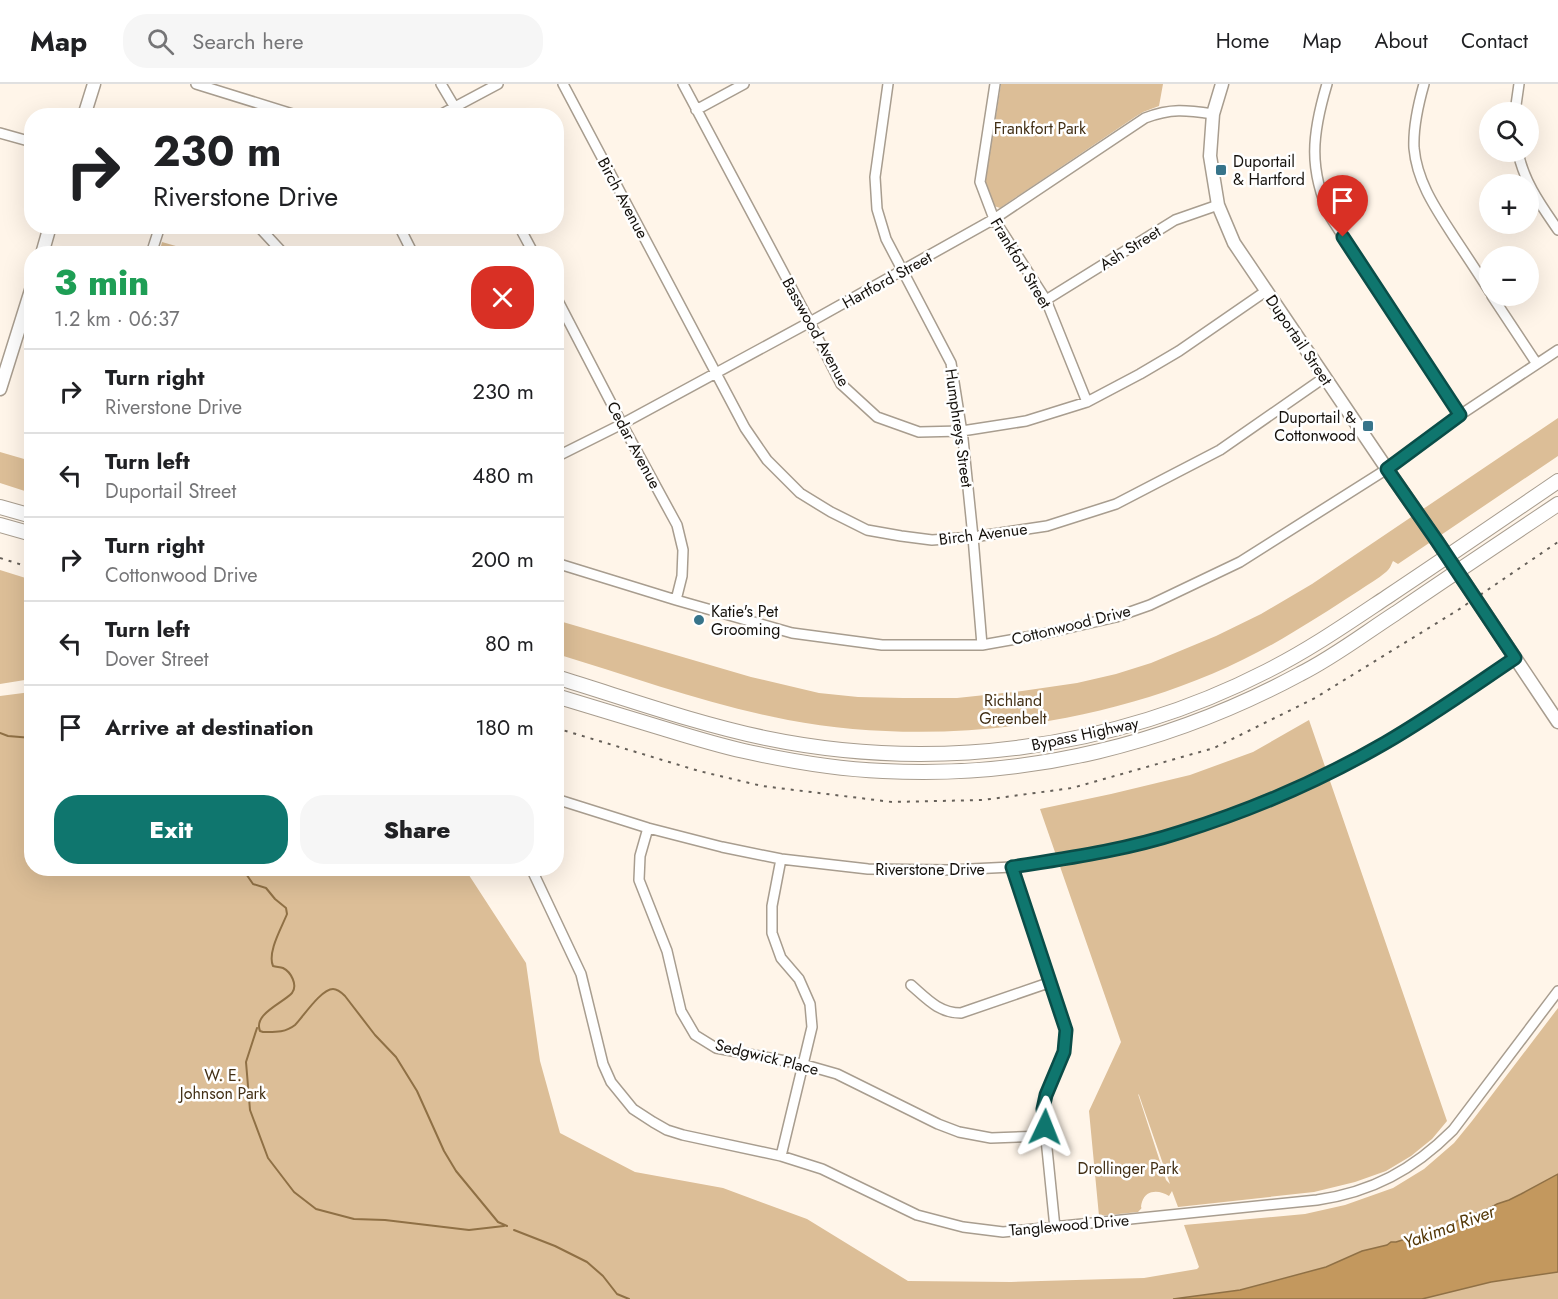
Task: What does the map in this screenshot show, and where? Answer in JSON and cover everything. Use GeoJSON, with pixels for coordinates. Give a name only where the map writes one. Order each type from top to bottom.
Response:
{"type":"FeatureCollection","features":[{"type":"Feature","properties":{"kind":"highway","name":"Bypass Highway"},"geometry":{"type":"LineString","coordinates":[[564,679],[729,729],[830,749],[910,754],[993,751],[1028,747],[1113,730],[1154,718],[1232,688],[1276,667],[1325,638],[1558,482]]}},
{"type":"Feature","properties":{"kind":"highway","name":"Bypass Highway"},"geometry":{"type":"LineString","coordinates":[[564,698],[741,750],[792,761],[837,767],[928,772],[1021,766],[1073,758],[1154,737],[1203,720],[1257,696],[1311,668],[1558,504]]}},
{"type":"Feature","properties":{"kind":"highway"},"geometry":{"type":"LineString","coordinates":[[0,507],[24,514]]}},
{"type":"Feature","properties":{"kind":"highway"},"geometry":{"type":"LineString","coordinates":[[0,525],[24,532]]}},
{"type":"Feature","properties":{"kind":"main road"},"geometry":{"type":"LineString","coordinates":[[86,108],[94,84]]}},
{"type":"Feature","properties":{"kind":"main road","name":"Duportail Street"},"geometry":{"type":"LineString","coordinates":[[1222,84],[1214,114],[1210,156],[1218,205],[1234,243],[1448,556],[1558,722]]}},
{"type":"Feature","properties":{"kind":"main road"},"geometry":{"type":"LineString","coordinates":[[0,389],[24,312]]}},
{"type":"Feature","properties":{"kind":"street"},"geometry":{"type":"LineString","coordinates":[[196,84],[273,108]]}},
{"type":"Feature","properties":{"kind":"street"},"geometry":{"type":"LineString","coordinates":[[441,84],[456,108]]}},
{"type":"Feature","properties":{"kind":"street"},"geometry":{"type":"LineString","coordinates":[[462,108],[498,84]]}},
{"type":"Feature","properties":{"kind":"street","name":"Birch Avenue"},"geometry":{"type":"LineString","coordinates":[[563,84],[745,428],[767,460],[800,493],[867,530],[932,540],[973,537],[1047,526],[1116,504],[1220,450],[1324,377]]}},
{"type":"Feature","properties":{"kind":"street","name":"Basswood Avenue"},"geometry":{"type":"LineString","coordinates":[[683,84],[841,384],[877,417],[919,432],[962,431],[1026,421],[1088,402],[1150,369],[1266,291]]}},
{"type":"Feature","properties":{"kind":"street"},"geometry":{"type":"LineString","coordinates":[[696,110],[744,84]]}},
{"type":"Feature","properties":{"kind":"street","name":"Humphreys Street"},"geometry":{"type":"LineString","coordinates":[[888,84],[874,177],[877,209],[886,239],[951,363],[962,431],[982,645]]}},
{"type":"Feature","properties":{"kind":"street","name":"Frankfort Street"},"geometry":{"type":"LineString","coordinates":[[995,84],[980,182],[994,219],[1046,300],[1088,402]]}},
{"type":"Feature","properties":{"kind":"street"},"geometry":{"type":"LineString","coordinates":[[1327,84],[1317,121],[1315,139],[1315,168],[1323,201],[1331,218],[1460,415]]}},
{"type":"Feature","properties":{"kind":"street"},"geometry":{"type":"LineString","coordinates":[[1424,84],[1418,104],[1414,149],[1422,182],[1433,205],[1479,274]]}},
{"type":"Feature","properties":{"kind":"street"},"geometry":{"type":"LineString","coordinates":[[1516,102],[1519,84]]}},
{"type":"Feature","properties":{"kind":"street","name":"Hartford Street"},"geometry":{"type":"LineString","coordinates":[[564,453],[810,322],[994,219],[1144,118],[1161,112],[1179,110],[1214,114]]}},
{"type":"Feature","properties":{"kind":"street"},"geometry":{"type":"LineString","coordinates":[[0,133],[24,140]]}},
{"type":"Feature","properties":{"kind":"street"},"geometry":{"type":"LineString","coordinates":[[1520,162],[1530,188],[1558,230]]}},
{"type":"Feature","properties":{"kind":"street","name":"Ash Street"},"geometry":{"type":"LineString","coordinates":[[1046,300],[1175,220],[1218,205]]}},
{"type":"Feature","properties":{"kind":"street"},"geometry":{"type":"LineString","coordinates":[[265,234],[276,246]]}},
{"type":"Feature","properties":{"kind":"street"},"geometry":{"type":"LineString","coordinates":[[1499,306],[1537,364]]}},
{"type":"Feature","properties":{"kind":"street","name":"Cedar Avenue"},"geometry":{"type":"LineString","coordinates":[[564,312],[677,525],[683,550],[682,576],[676,600]]}},
{"type":"Feature","properties":{"kind":"street","name":"Cottonwood Drive"},"geometry":{"type":"LineString","coordinates":[[564,565],[792,633],[882,645],[982,645],[1038,636],[1116,617],[1150,605],[1240,562],[1387,469],[1460,415],[1558,350]]}},
{"type":"Feature","properties":{"kind":"street","name":"Riverstone Drive"},"geometry":{"type":"LineString","coordinates":[[564,802],[648,828],[781,859],[868,869],[950,870],[1012,867],[1102,853],[1181,832],[1273,799],[1385,743],[1515,658]]}},
{"type":"Feature","properties":{"kind":"street","name":"Sedgwick Place"},"geometry":{"type":"LineString","coordinates":[[648,828],[640,856],[639,880],[667,951],[681,1011],[695,1035],[716,1048],[802,1064],[837,1074],[938,1124],[960,1132],[991,1138],[1046,1137]]}},
{"type":"Feature","properties":{"kind":"street"},"geometry":{"type":"LineString","coordinates":[[781,859],[772,906],[772,933],[781,958],[798,979],[810,1004],[812,1027],[781,1156]]}},
{"type":"Feature","properties":{"kind":"street"},"geometry":{"type":"LineString","coordinates":[[1012,867],[1066,1030],[1064,1052],[1046,1095],[1043,1109],[1054,1228]]}},
{"type":"Feature","properties":{"kind":"street","name":"Tanglewood Drive"},"geometry":{"type":"LineString","coordinates":[[535,876],[581,974],[603,1064],[611,1082],[633,1109],[668,1130],[682,1135],[781,1156],[822,1169],[917,1215],[963,1227],[1003,1232],[1317,1200],[1354,1192],[1379,1183],[1420,1160],[1453,1130],[1558,992]]}},
{"type":"Feature","properties":{"kind":"street"},"geometry":{"type":"LineString","coordinates":[[911,985],[942,1010],[961,1013],[1051,982]]}},
{"type":"Feature","properties":{"kind":"green space","name":"Frankfort Park"},"geometry":{"type":"Polygon","coordinates":[[[1001,84],[1163,84],[1159,106],[1135,117],[1000,208],[994,206],[986,187],[986,178],[1001,84]]]}},
{"type":"Feature","properties":{"kind":"green space"},"geometry":{"type":"Polygon","coordinates":[[[162,242],[176,246],[161,246],[162,242]]]}},
{"type":"Feature","properties":{"kind":"green space","name":"Richland Greenbelt"},"geometry":{"type":"Polygon","coordinates":[[[1558,418],[1558,456],[1398,564],[1393,561],[1380,577],[1295,631],[1238,662],[1178,687],[1115,707],[1049,721],[983,729],[917,732],[851,729],[788,720],[729,707],[564,656],[564,622],[751,677],[819,693],[858,697],[957,698],[1077,683],[1151,663],[1261,614],[1312,584],[1558,418]]]}},
{"type":"Feature","properties":{"kind":"green space"},"geometry":{"type":"Polygon","coordinates":[[[0,452],[24,459],[24,491],[0,483],[0,452]]]}},
{"type":"Feature","properties":{"kind":"green space"},"geometry":{"type":"Polygon","coordinates":[[[0,570],[24,578],[24,680],[0,684],[0,570]]]}},
{"type":"Feature","properties":{"kind":"green space","name":"W. E. Johnson Park"},"geometry":{"type":"Polygon","coordinates":[[[24,693],[24,876],[470,876],[526,963],[540,1061],[560,1133],[635,1172],[723,1188],[807,1219],[908,1281],[1011,1282],[1144,1278],[1197,1269],[1199,1267],[1184,1225],[1305,1214],[1345,1205],[1393,1188],[1424,1169],[1454,1143],[1558,1008],[1558,1174],[1479,1213],[1387,1245],[1362,1251],[1326,1267],[1240,1290],[1173,1299],[0,1299],[0,696],[24,693]]]}},
{"type":"Feature","properties":{"kind":"green space","name":"Drollinger Park"},"geometry":{"type":"Polygon","coordinates":[[[1309,720],[1447,1121],[1432,1139],[1411,1156],[1386,1171],[1355,1182],[1314,1192],[1178,1207],[1172,1191],[1169,1196],[1154,1192],[1144,1198],[1142,1208],[1138,1212],[1099,1216],[1089,1111],[1121,1042],[1040,809],[1190,775],[1253,752],[1309,720]],[[1139,1095],[1166,1180],[1170,1184],[1139,1095]]]}},
{"type":"Feature","properties":{"kind":"green space"},"geometry":{"type":"Polygon","coordinates":[[[1558,1272],[1558,1299],[1422,1299],[1491,1282],[1558,1272]]]}},
{"type":"Feature","properties":{"kind":"water","name":"Yakima River"},"geometry":{"type":"Polygon","coordinates":[[[1558,1174],[1558,1272],[1491,1282],[1422,1299],[1173,1299],[1240,1290],[1326,1267],[1362,1251],[1451,1225],[1460,1219],[1509,1200],[1558,1174]]]}},
{"type":"Feature","properties":{"kind":"waterway"},"geometry":{"type":"LineString","coordinates":[[0,733],[24,737]]}},
{"type":"Feature","properties":{"kind":"waterway"},"geometry":{"type":"LineString","coordinates":[[248,876],[253,884],[266,888],[286,908],[287,914],[273,947],[272,960],[273,966],[286,970],[294,983],[292,993],[270,1009],[261,1019],[260,1031],[283,1031],[295,1025],[312,1004],[328,990],[341,992],[375,1035],[396,1057],[417,1091],[444,1151],[456,1171],[498,1222],[507,1226]]}},
{"type":"Feature","properties":{"kind":"waterway"},"geometry":{"type":"LineString","coordinates":[[257,1028],[246,1062],[250,1110],[268,1158],[294,1192],[316,1209],[354,1219],[385,1220],[469,1230],[504,1226]]}},
{"type":"Feature","properties":{"kind":"waterway"},"geometry":{"type":"LineString","coordinates":[[514,1230],[555,1246],[587,1262],[603,1276],[617,1294],[629,1299]]}},
{"type":"Feature","properties":{"kind":"railway"},"geometry":{"type":"LineString","coordinates":[[564,730],[699,771],[762,786],[892,802],[983,800],[1072,788],[1214,748],[1315,698],[1458,610],[1558,542]]}},
{"type":"Feature","properties":{"kind":"railway"},"geometry":{"type":"LineString","coordinates":[[0,558],[24,566]]}},
{"type":"Feature","properties":{"kind":"place","name":"Duportail & Hartford"},"geometry":{"type":"Point","coordinates":[1221,170]}},
{"type":"Feature","properties":{"kind":"place","name":"Duportail & Cottonwood"},"geometry":{"type":"Point","coordinates":[1368,426]}},
{"type":"Feature","properties":{"kind":"place","name":"Katie's Pet Grooming"},"geometry":{"type":"Point","coordinates":[699,620]}},
{"type":"Feature","properties":{"kind":"route"},"geometry":{"type":"LineString","coordinates":[[1045,1127],[1043,1109],[1046,1095],[1064,1052],[1066,1030],[1012,867],[1102,853],[1181,832],[1273,799],[1324,776],[1385,743],[1515,658],[1387,469],[1460,415],[1343,237]]}}]}
